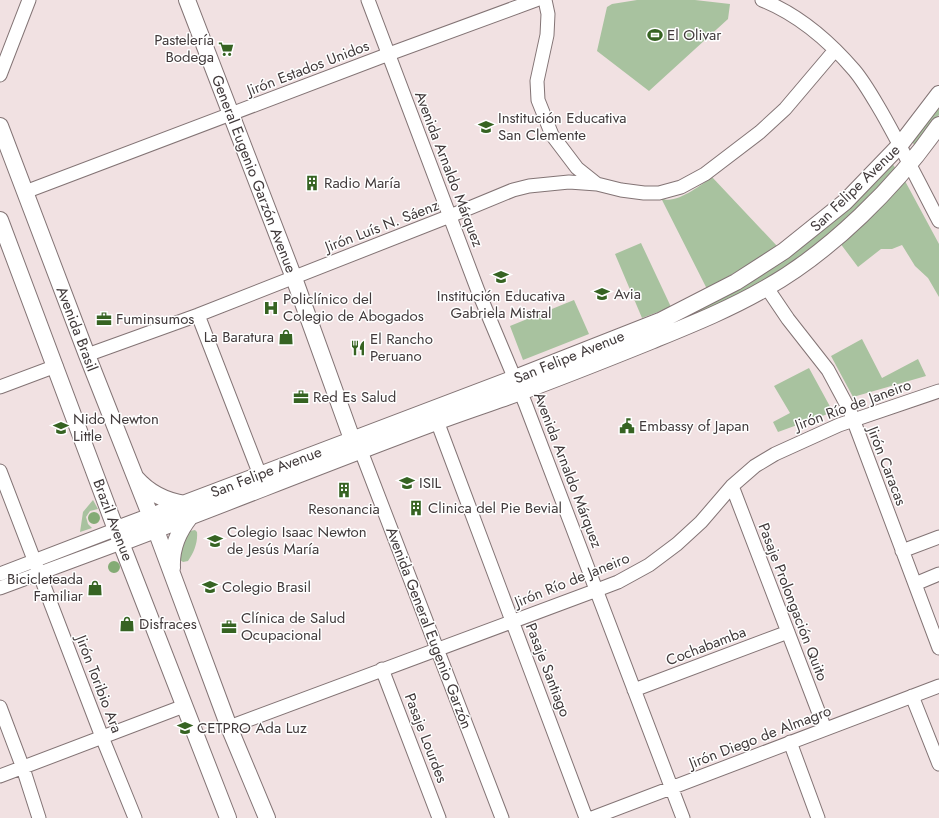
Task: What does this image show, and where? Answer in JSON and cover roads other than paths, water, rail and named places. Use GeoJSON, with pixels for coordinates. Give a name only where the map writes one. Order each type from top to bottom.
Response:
{"type":"FeatureCollection","features":[{"type":"Feature","properties":{"kind":"main road","name":"General Eugenio Garzón Avenue"},"geometry":{"type":"LineString","coordinates":[[187,0],[294,278],[356,445]]}},
{"type":"Feature","properties":{"kind":"main road","name":"San Felipe Avenue"},"geometry":{"type":"LineString","coordinates":[[187,510],[260,475],[437,421],[660,321],[736,282],[784,251],[828,216],[865,183],[900,145],[939,94]]}},
{"type":"Feature","properties":{"kind":"main road","name":"San Felipe Avenue"},"geometry":{"type":"LineString","coordinates":[[119,536],[356,445],[518,385],[610,357],[710,317],[767,288],[799,266],[839,235],[860,216],[909,164],[939,125]]}},
{"type":"Feature","properties":{"kind":"main road","name":"Avenida Brasil"},"geometry":{"type":"LineString","coordinates":[[0,126],[87,356],[153,523]]}},
{"type":"Feature","properties":{"kind":"main road","name":"Brazil Avenue"},"geometry":{"type":"LineString","coordinates":[[0,222],[228,818]]}},
{"type":"Feature","properties":{"kind":"main road"},"geometry":{"type":"LineString","coordinates":[[134,475],[144,486],[156,495],[187,510],[174,545],[172,563],[174,577]]}},
{"type":"Feature","properties":{"kind":"main road"},"geometry":{"type":"LineString","coordinates":[[153,523],[229,727],[267,818]]}},
{"type":"Feature","properties":{"kind":"street"},"geometry":{"type":"LineString","coordinates":[[0,75],[29,0]]}},
{"type":"Feature","properties":{"kind":"street","name":"Avenida Arnaldo Márquez"},"geometry":{"type":"LineString","coordinates":[[368,0],[478,291],[518,385],[684,818]]}},
{"type":"Feature","properties":{"kind":"street","name":"Jirón Estados Unidos"},"geometry":{"type":"LineString","coordinates":[[25,192],[232,115],[388,54],[536,0]]}},
{"type":"Feature","properties":{"kind":"street"},"geometry":{"type":"LineString","coordinates":[[545,0],[548,14],[547,35],[537,81],[538,100],[552,135],[577,168],[597,184]]}},
{"type":"Feature","properties":{"kind":"street"},"geometry":{"type":"LineString","coordinates":[[762,0],[773,4],[793,17],[835,50],[854,70],[872,95],[900,145],[939,221]]}},
{"type":"Feature","properties":{"kind":"street","name":"Jirón Luís N. Sáenz"},"geometry":{"type":"LineString","coordinates":[[87,356],[294,278],[513,190],[529,186],[569,182],[597,184],[621,190],[644,193],[659,193],[681,187],[705,174],[754,136],[785,109],[835,50]]}},
{"type":"Feature","properties":{"kind":"street","name":"Jirón Caracas"},"geometry":{"type":"LineString","coordinates":[[767,288],[788,319],[828,370],[850,411],[939,648]]}},
{"type":"Feature","properties":{"kind":"street"},"geometry":{"type":"LineString","coordinates":[[198,315],[260,475]]}},
{"type":"Feature","properties":{"kind":"street"},"geometry":{"type":"LineString","coordinates":[[0,387],[56,366]]}},
{"type":"Feature","properties":{"kind":"street","name":"Jirón Río de Janeiro"},"geometry":{"type":"LineString","coordinates":[[229,727],[618,582],[649,565],[677,544],[700,522],[732,486],[755,466],[775,454],[833,427],[939,391]]}},
{"type":"Feature","properties":{"kind":"street","name":"Pasaje Santiago"},"geometry":{"type":"LineString","coordinates":[[437,421],[586,818]]}},
{"type":"Feature","properties":{"kind":"street","name":"Avenida General Eugenio Garzón"},"geometry":{"type":"LineString","coordinates":[[356,445],[502,818]]}},
{"type":"Feature","properties":{"kind":"street","name":"Jirón Toribio Ara"},"geometry":{"type":"LineString","coordinates":[[0,470],[102,738],[135,818]]}},
{"type":"Feature","properties":{"kind":"street","name":"Pasaje Prolongación Quito"},"geometry":{"type":"LineString","coordinates":[[732,486],[825,729]]}},
{"type":"Feature","properties":{"kind":"street"},"geometry":{"type":"LineString","coordinates":[[0,574],[35,561],[119,536]]}},
{"type":"Feature","properties":{"kind":"street"},"geometry":{"type":"LineString","coordinates":[[0,588],[39,574],[119,536]]}},
{"type":"Feature","properties":{"kind":"street"},"geometry":{"type":"LineString","coordinates":[[902,551],[939,537]]}},
{"type":"Feature","properties":{"kind":"street"},"geometry":{"type":"LineString","coordinates":[[915,584],[939,574]]}},
{"type":"Feature","properties":{"kind":"street","name":"Cochabamba"},"geometry":{"type":"LineString","coordinates":[[634,690],[788,632]]}},
{"type":"Feature","properties":{"kind":"street","name":"Pasaje Lourdes"},"geometry":{"type":"LineString","coordinates":[[382,669],[439,818]]}},
{"type":"Feature","properties":{"kind":"street","name":"Jirón Diego de Almagro"},"geometry":{"type":"LineString","coordinates":[[592,818],[939,686]]}},
{"type":"Feature","properties":{"kind":"street"},"geometry":{"type":"LineString","coordinates":[[912,696],[939,764]]}},
{"type":"Feature","properties":{"kind":"street"},"geometry":{"type":"LineString","coordinates":[[0,776],[184,706]]}},
{"type":"Feature","properties":{"kind":"street"},"geometry":{"type":"LineString","coordinates":[[0,707],[23,768],[39,818]]}},
{"type":"Feature","properties":{"kind":"street"},"geometry":{"type":"LineString","coordinates":[[790,742],[818,818]]}},
{"type":"Feature","properties":{"kind":"place","name":"El Olivar"},"geometry":{"type":"Point","coordinates":[655,35]}},
{"type":"Feature","properties":{"kind":"place","name":"Pastelería Bodega"},"geometry":{"type":"Point","coordinates":[226,49]}},
{"type":"Feature","properties":{"kind":"place","name":"Institución Educativa San Clemente"},"geometry":{"type":"Point","coordinates":[486,127]}},
{"type":"Feature","properties":{"kind":"place","name":"Radio María"},"geometry":{"type":"Point","coordinates":[312,183]}},
{"type":"Feature","properties":{"kind":"place","name":"Institución Educativa Gabriela Mistral"},"geometry":{"type":"Point","coordinates":[501,277]}},
{"type":"Feature","properties":{"kind":"place","name":"Avia"},"geometry":{"type":"Point","coordinates":[602,294]}},
{"type":"Feature","properties":{"kind":"place","name":"Policlínico del Colegio de Abogados"},"geometry":{"type":"Point","coordinates":[271,308]}},
{"type":"Feature","properties":{"kind":"place","name":"Fuminsumos"},"geometry":{"type":"Point","coordinates":[104,319]}},
{"type":"Feature","properties":{"kind":"place","name":"La Baratura"},"geometry":{"type":"Point","coordinates":[286,337]}},
{"type":"Feature","properties":{"kind":"place","name":"El Rancho Peruano"},"geometry":{"type":"Point","coordinates":[358,348]}},
{"type":"Feature","properties":{"kind":"place","name":"Red Es Salud"},"geometry":{"type":"Point","coordinates":[301,397]}},
{"type":"Feature","properties":{"kind":"place","name":"Embassy of Japan"},"geometry":{"type":"Point","coordinates":[627,426]}},
{"type":"Feature","properties":{"kind":"place","name":"Nido Newton Little"},"geometry":{"type":"Point","coordinates":[61,428]}},
{"type":"Feature","properties":{"kind":"place","name":"ISIL"},"geometry":{"type":"Point","coordinates":[407,483]}},
{"type":"Feature","properties":{"kind":"place","name":"Resonancia"},"geometry":{"type":"Point","coordinates":[344,490]}},
{"type":"Feature","properties":{"kind":"place","name":"Clinica del Pie Bevial"},"geometry":{"type":"Point","coordinates":[416,508]}},
{"type":"Feature","properties":{"kind":"place","name":"Colegio Isaac Newton de Jesús María"},"geometry":{"type":"Point","coordinates":[215,541]}},
{"type":"Feature","properties":{"kind":"place","name":"Colegio Brasil"},"geometry":{"type":"Point","coordinates":[210,587]}},
{"type":"Feature","properties":{"kind":"place","name":"Bicicleteada Familiar"},"geometry":{"type":"Point","coordinates":[95,588]}},
{"type":"Feature","properties":{"kind":"place","name":"Disfraces"},"geometry":{"type":"Point","coordinates":[127,624]}},
{"type":"Feature","properties":{"kind":"place","name":"Clínica de Salud Ocupacional"},"geometry":{"type":"Point","coordinates":[229,627]}},
{"type":"Feature","properties":{"kind":"place","name":"CETPRO Ada Luz"},"geometry":{"type":"Point","coordinates":[185,728]}}]}
